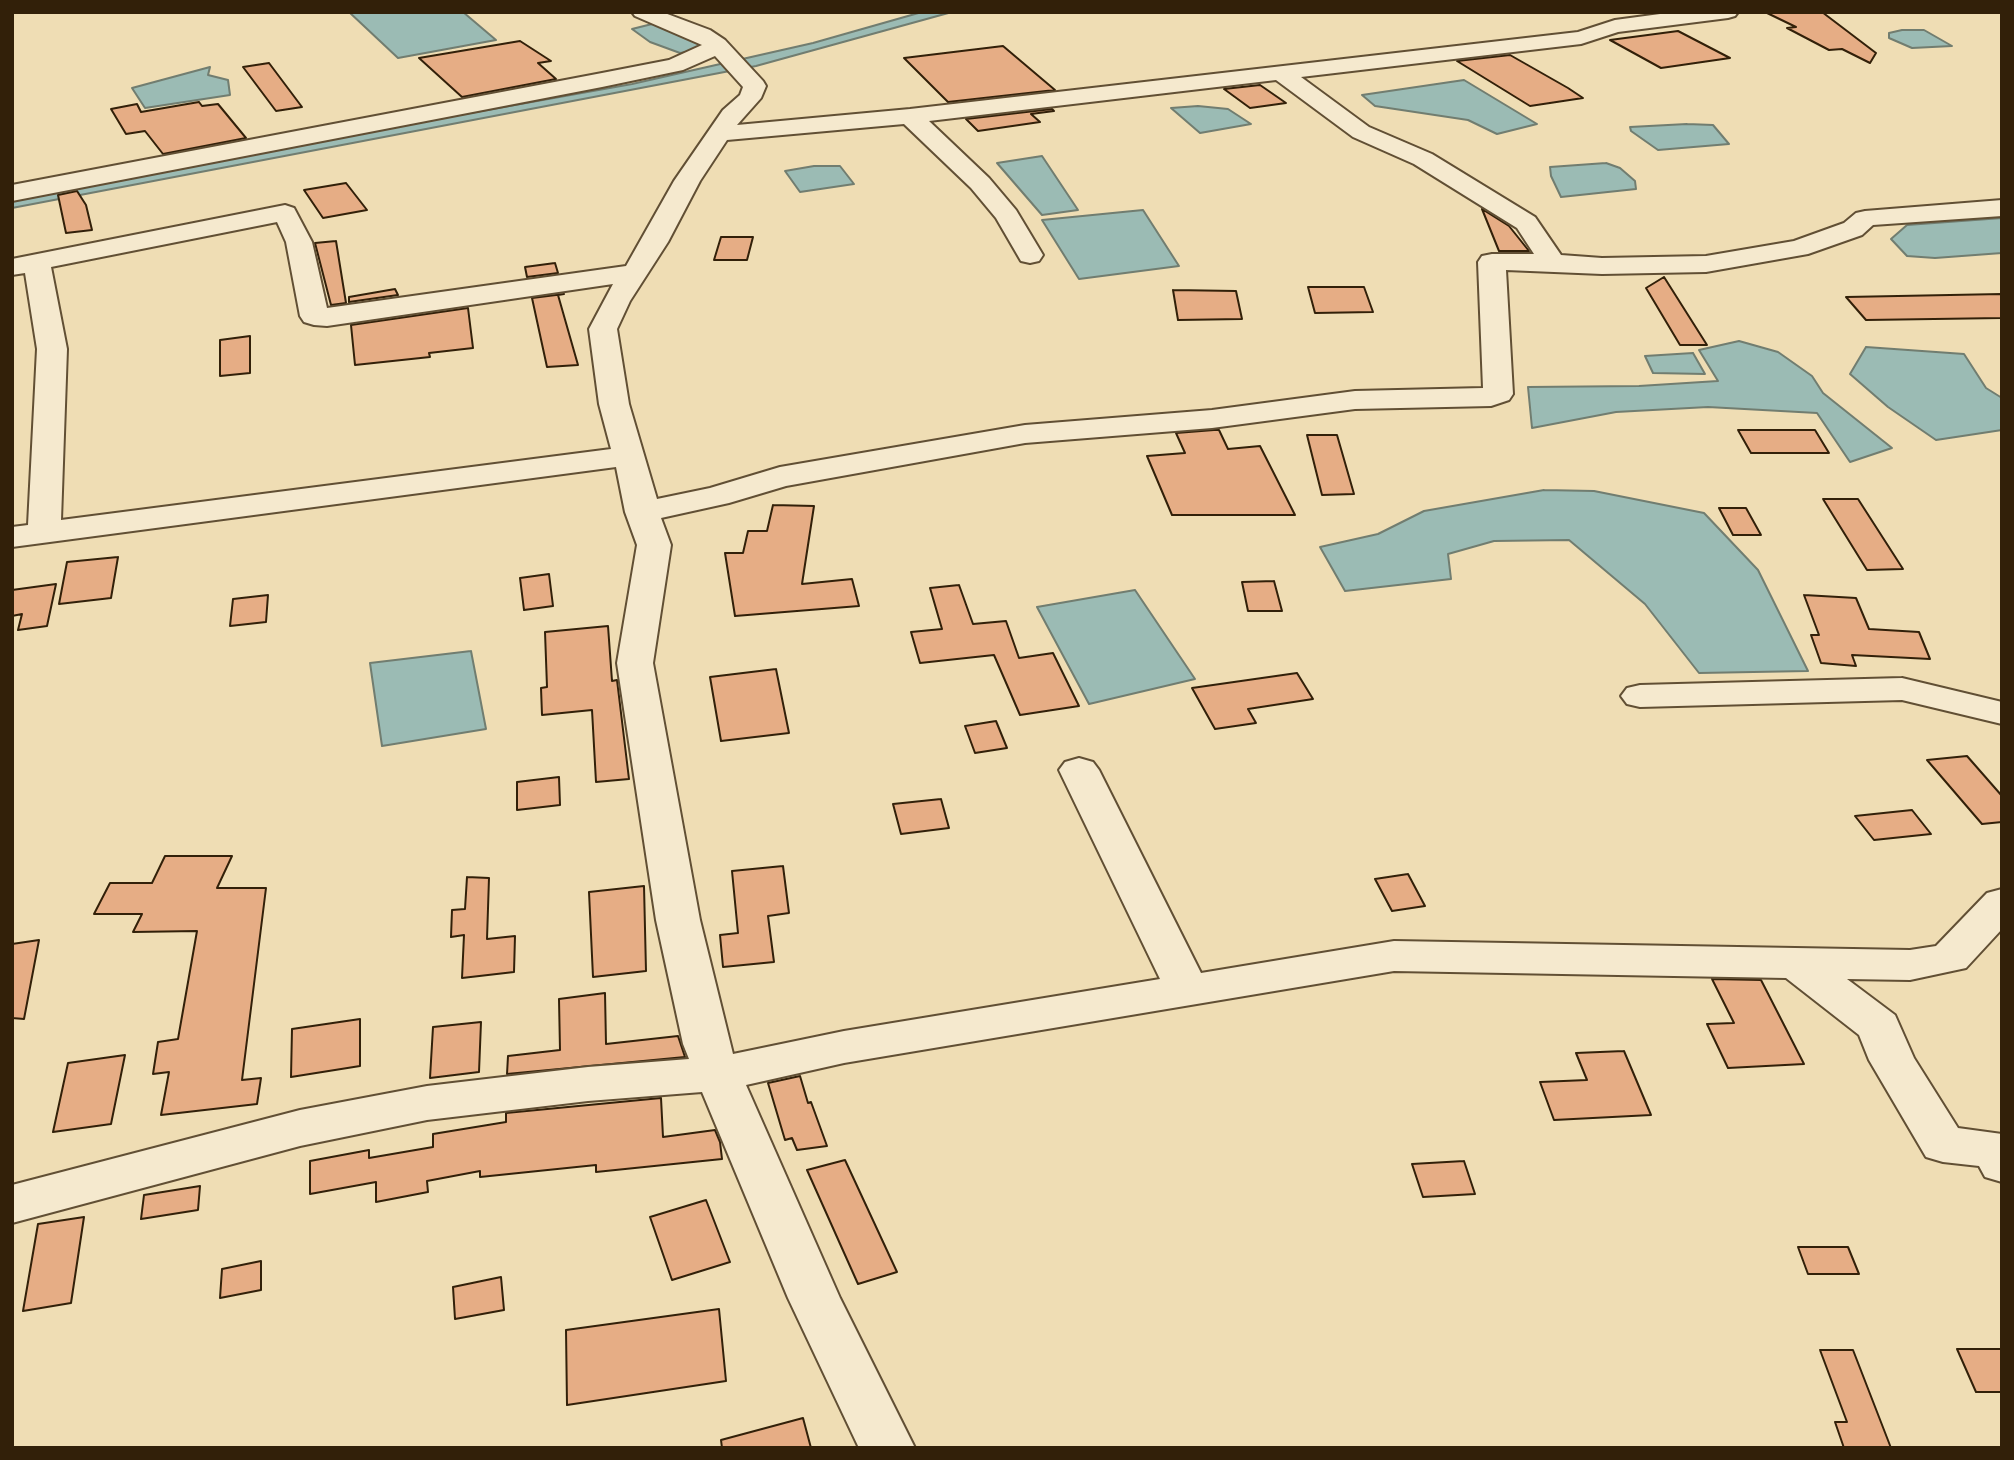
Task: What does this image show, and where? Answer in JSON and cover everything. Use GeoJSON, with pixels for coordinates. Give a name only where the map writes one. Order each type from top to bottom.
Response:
{"type":"FeatureCollection","features":[{"type":"Feature","properties":{"kind":"street"},"geometry":{"type":"LineString","coordinates":[[642,12],[702,35],[729,58],[755,86],[755,91],[740,109],[731,115],[717,142],[687,181],[616,301],[603,329],[614,404],[642,512],[654,545],[635,663],[678,920],[706,1044],[814,1298],[887,1448]]}},
{"type":"Feature","properties":{"kind":"street"},"geometry":{"type":"LineString","coordinates":[[720,134],[910,116],[1581,38],[1615,26],[1728,12]]}},
{"type":"Feature","properties":{"kind":"street"},"geometry":{"type":"LineString","coordinates":[[12,193],[688,61],[729,58]]}},
{"type":"Feature","properties":{"kind":"street"},"geometry":{"type":"LineString","coordinates":[[1282,74],[1361,132],[1423,159],[1526,223],[1553,262]]}},
{"type":"Feature","properties":{"kind":"street"},"geometry":{"type":"LineString","coordinates":[[910,116],[980,183],[1007,215],[1030,255]]}},
{"type":"Feature","properties":{"kind":"street"},"geometry":{"type":"LineString","coordinates":[[642,512],[717,496],[780,477],[1025,434],[1212,419],[1355,400],[1491,397],[1498,394],[1499,361],[1492,262],[1553,262],[1602,266],[1706,264],[1799,247],[1853,229],[1865,219],[2002,208]]}},
{"type":"Feature","properties":{"kind":"street"},"geometry":{"type":"LineString","coordinates":[[44,531],[52,349],[25,265],[285,213],[299,242],[314,316],[327,317],[634,273]]}},
{"type":"Feature","properties":{"kind":"street"},"geometry":{"type":"LineString","coordinates":[[12,537],[627,456]]}},
{"type":"Feature","properties":{"kind":"street"},"geometry":{"type":"LineString","coordinates":[[1640,696],[1902,689],[2002,713]]}},
{"type":"Feature","properties":{"kind":"street"},"geometry":{"type":"LineString","coordinates":[[1079,770],[1187,989]]}},
{"type":"Feature","properties":{"kind":"street"},"geometry":{"type":"LineString","coordinates":[[12,1204],[300,1128],[427,1103],[588,1084],[718,1074],[844,1047],[1394,956],[1910,965],[1950,958],[2002,903]]}},
{"type":"Feature","properties":{"kind":"street"},"geometry":{"type":"LineString","coordinates":[[1798,964],[1879,1026],[1892,1060],[1943,1144],[1994,1150],[2002,1164]]}},
{"type":"Feature","properties":{"kind":"water"},"geometry":{"type":"Polygon","coordinates":[[[349,12],[463,12],[496,40],[398,58],[349,12]]]}},
{"type":"Feature","properties":{"kind":"water"},"geometry":{"type":"Polygon","coordinates":[[[922,12],[952,12],[756,66],[12,208],[12,195],[632,84],[813,43],[922,12]]]}},
{"type":"Feature","properties":{"kind":"water"},"geometry":{"type":"Polygon","coordinates":[[[662,24],[707,38],[707,49],[680,53],[650,42],[632,29],[662,24]]]}},
{"type":"Feature","properties":{"kind":"water"},"geometry":{"type":"Polygon","coordinates":[[[1924,30],[1952,46],[1912,48],[1889,38],[1889,33],[1924,30]]]}},
{"type":"Feature","properties":{"kind":"water"},"geometry":{"type":"Polygon","coordinates":[[[210,67],[208,75],[228,80],[230,95],[145,108],[132,88],[210,67]]]}},
{"type":"Feature","properties":{"kind":"water"},"geometry":{"type":"Polygon","coordinates":[[[1464,80],[1537,124],[1497,134],[1468,120],[1375,106],[1362,95],[1464,80]]]}},
{"type":"Feature","properties":{"kind":"water"},"geometry":{"type":"Polygon","coordinates":[[[1198,106],[1228,109],[1251,124],[1200,133],[1171,108],[1198,106]]]}},
{"type":"Feature","properties":{"kind":"water"},"geometry":{"type":"Polygon","coordinates":[[[1713,125],[1729,144],[1658,150],[1631,131],[1630,127],[1713,125]]]}},
{"type":"Feature","properties":{"kind":"water"},"geometry":{"type":"Polygon","coordinates":[[[1042,156],[1078,210],[1042,215],[997,163],[1042,156]]]}},
{"type":"Feature","properties":{"kind":"water"},"geometry":{"type":"Polygon","coordinates":[[[1606,163],[1620,168],[1635,181],[1636,189],[1561,197],[1551,176],[1550,167],[1606,163]]]}},
{"type":"Feature","properties":{"kind":"water"},"geometry":{"type":"Polygon","coordinates":[[[814,166],[840,166],[854,184],[800,192],[785,171],[814,166]]]}},
{"type":"Feature","properties":{"kind":"water"},"geometry":{"type":"Polygon","coordinates":[[[1143,210],[1179,266],[1079,279],[1042,220],[1143,210]]]}},
{"type":"Feature","properties":{"kind":"water"},"geometry":{"type":"Polygon","coordinates":[[[2002,218],[2002,253],[1935,258],[1907,256],[1891,239],[1907,225],[2002,218]]]}},
{"type":"Feature","properties":{"kind":"water"},"geometry":{"type":"Polygon","coordinates":[[[1739,341],[1778,352],[1812,376],[1823,393],[1892,448],[1850,462],[1817,413],[1708,407],[1616,412],[1532,428],[1528,387],[1639,386],[1718,381],[1699,350],[1739,341]]]}},
{"type":"Feature","properties":{"kind":"water"},"geometry":{"type":"Polygon","coordinates":[[[1866,347],[1964,354],[1986,388],[2002,398],[2002,430],[1936,440],[1888,407],[1850,374],[1866,347]]]}},
{"type":"Feature","properties":{"kind":"water"},"geometry":{"type":"Polygon","coordinates":[[[1693,353],[1705,374],[1653,373],[1645,356],[1693,353]]]}},
{"type":"Feature","properties":{"kind":"water"},"geometry":{"type":"Polygon","coordinates":[[[1544,490],[1594,491],[1704,513],[1758,570],[1808,671],[1699,673],[1645,604],[1569,540],[1494,541],[1448,554],[1451,579],[1345,591],[1320,547],[1378,534],[1424,511],[1544,490]]]}},
{"type":"Feature","properties":{"kind":"water"},"geometry":{"type":"Polygon","coordinates":[[[1135,590],[1195,679],[1089,704],[1037,607],[1135,590]]]}},
{"type":"Feature","properties":{"kind":"water"},"geometry":{"type":"Polygon","coordinates":[[[471,651],[486,729],[382,746],[370,663],[471,651]]]}},
{"type":"Feature","properties":{"kind":"building"},"geometry":{"type":"Polygon","coordinates":[[[1765,12],[1822,12],[1876,53],[1870,63],[1842,49],[1829,50],[1787,28],[1796,27],[1765,12]]]}},
{"type":"Feature","properties":{"kind":"building"},"geometry":{"type":"Polygon","coordinates":[[[1678,31],[1730,58],[1661,68],[1610,40],[1678,31]]]}},
{"type":"Feature","properties":{"kind":"building"},"geometry":{"type":"Polygon","coordinates":[[[520,41],[551,61],[538,63],[556,79],[462,97],[419,58],[520,41]]]}},
{"type":"Feature","properties":{"kind":"building"},"geometry":{"type":"Polygon","coordinates":[[[1003,46],[1055,90],[948,102],[904,58],[1003,46]]]}},
{"type":"Feature","properties":{"kind":"building"},"geometry":{"type":"Polygon","coordinates":[[[1510,55],[1583,98],[1530,106],[1457,61],[1510,55]]]}},
{"type":"Feature","properties":{"kind":"building"},"geometry":{"type":"Polygon","coordinates":[[[269,63],[302,107],[276,111],[243,67],[269,63]]]}},
{"type":"Feature","properties":{"kind":"building"},"geometry":{"type":"Polygon","coordinates":[[[1260,85],[1286,103],[1250,108],[1224,89],[1260,85]]]}},
{"type":"Feature","properties":{"kind":"building"},"geometry":{"type":"Polygon","coordinates":[[[199,102],[202,106],[218,104],[246,138],[163,154],[145,131],[126,134],[111,109],[137,104],[141,112],[199,102]]]}},
{"type":"Feature","properties":{"kind":"building"},"geometry":{"type":"Polygon","coordinates":[[[1052,109],[1054,111],[1031,114],[1040,122],[978,131],[966,119],[1052,109]]]}},
{"type":"Feature","properties":{"kind":"building"},"geometry":{"type":"Polygon","coordinates":[[[346,183],[367,210],[323,218],[304,190],[346,183]]]}},
{"type":"Feature","properties":{"kind":"building"},"geometry":{"type":"Polygon","coordinates":[[[77,191],[86,205],[92,230],[66,233],[58,195],[77,191]]]}},
{"type":"Feature","properties":{"kind":"building"},"geometry":{"type":"Polygon","coordinates":[[[1482,209],[1509,226],[1529,251],[1499,251],[1482,209]]]}},
{"type":"Feature","properties":{"kind":"building"},"geometry":{"type":"Polygon","coordinates":[[[721,237],[753,237],[747,260],[714,260],[721,237]]]}},
{"type":"Feature","properties":{"kind":"building"},"geometry":{"type":"Polygon","coordinates":[[[336,241],[346,303],[331,305],[315,243],[336,241]]]}},
{"type":"Feature","properties":{"kind":"building"},"geometry":{"type":"Polygon","coordinates":[[[555,263],[558,273],[527,277],[525,267],[555,263]]]}},
{"type":"Feature","properties":{"kind":"building"},"geometry":{"type":"Polygon","coordinates":[[[1664,277],[1707,345],[1680,345],[1646,288],[1664,277]]]}},
{"type":"Feature","properties":{"kind":"building"},"geometry":{"type":"Polygon","coordinates":[[[1308,287],[1364,287],[1373,312],[1315,313],[1308,287]]]}},
{"type":"Feature","properties":{"kind":"building"},"geometry":{"type":"Polygon","coordinates":[[[395,289],[398,295],[349,302],[349,297],[395,289]]]}},
{"type":"Feature","properties":{"kind":"building"},"geometry":{"type":"Polygon","coordinates":[[[1173,290],[1236,291],[1242,319],[1178,320],[1173,290]]]}},
{"type":"Feature","properties":{"kind":"building"},"geometry":{"type":"Polygon","coordinates":[[[564,294],[558,295],[578,365],[547,367],[532,298],[564,294]]]}},
{"type":"Feature","properties":{"kind":"building"},"geometry":{"type":"Polygon","coordinates":[[[2002,294],[2002,318],[1866,320],[1846,297],[2002,294]]]}},
{"type":"Feature","properties":{"kind":"building"},"geometry":{"type":"Polygon","coordinates":[[[468,308],[473,348],[429,353],[430,357],[355,365],[351,325],[468,308]]]}},
{"type":"Feature","properties":{"kind":"building"},"geometry":{"type":"Polygon","coordinates":[[[250,336],[250,373],[220,376],[220,340],[250,336]]]}},
{"type":"Feature","properties":{"kind":"building"},"geometry":{"type":"Polygon","coordinates":[[[1219,430],[1228,449],[1260,446],[1295,515],[1172,515],[1147,456],[1185,453],[1176,433],[1219,430]]]}},
{"type":"Feature","properties":{"kind":"building"},"geometry":{"type":"Polygon","coordinates":[[[1738,430],[1815,430],[1829,453],[1751,453],[1738,430]]]}},
{"type":"Feature","properties":{"kind":"building"},"geometry":{"type":"Polygon","coordinates":[[[1307,435],[1337,435],[1354,494],[1322,495],[1307,435]]]}},
{"type":"Feature","properties":{"kind":"building"},"geometry":{"type":"Polygon","coordinates":[[[1823,499],[1858,499],[1903,569],[1867,570],[1823,499]]]}},
{"type":"Feature","properties":{"kind":"building"},"geometry":{"type":"Polygon","coordinates":[[[773,505],[814,506],[802,584],[852,579],[859,606],[735,616],[725,553],[743,553],[748,531],[767,531],[773,505]]]}},
{"type":"Feature","properties":{"kind":"building"},"geometry":{"type":"Polygon","coordinates":[[[1719,508],[1746,508],[1761,535],[1733,535],[1719,508]]]}},
{"type":"Feature","properties":{"kind":"building"},"geometry":{"type":"Polygon","coordinates":[[[118,557],[111,598],[59,604],[67,562],[118,557]]]}},
{"type":"Feature","properties":{"kind":"building"},"geometry":{"type":"Polygon","coordinates":[[[549,574],[553,606],[524,610],[520,578],[549,574]]]}},
{"type":"Feature","properties":{"kind":"building"},"geometry":{"type":"Polygon","coordinates":[[[1274,581],[1282,611],[1248,611],[1242,582],[1274,581]]]}},
{"type":"Feature","properties":{"kind":"building"},"geometry":{"type":"Polygon","coordinates":[[[56,584],[47,626],[18,630],[22,614],[12,616],[12,590],[56,584]]]}},
{"type":"Feature","properties":{"kind":"building"},"geometry":{"type":"Polygon","coordinates":[[[959,585],[973,624],[1006,621],[1019,658],[1053,653],[1079,706],[1020,715],[994,655],[920,663],[911,632],[942,629],[930,588],[959,585]]]}},
{"type":"Feature","properties":{"kind":"building"},"geometry":{"type":"Polygon","coordinates":[[[268,595],[266,622],[230,626],[233,599],[268,595]]]}},
{"type":"Feature","properties":{"kind":"building"},"geometry":{"type":"Polygon","coordinates":[[[1804,595],[1856,598],[1869,629],[1919,632],[1930,659],[1852,655],[1856,666],[1821,663],[1811,635],[1819,635],[1804,595]]]}},
{"type":"Feature","properties":{"kind":"building"},"geometry":{"type":"Polygon","coordinates":[[[608,626],[612,681],[617,680],[629,779],[596,782],[592,710],[542,715],[541,688],[547,687],[545,632],[608,626]]]}},
{"type":"Feature","properties":{"kind":"building"},"geometry":{"type":"Polygon","coordinates":[[[776,669],[789,733],[721,741],[710,677],[776,669]]]}},
{"type":"Feature","properties":{"kind":"building"},"geometry":{"type":"Polygon","coordinates":[[[1297,673],[1313,699],[1248,709],[1256,723],[1215,729],[1192,688],[1297,673]]]}},
{"type":"Feature","properties":{"kind":"building"},"geometry":{"type":"Polygon","coordinates":[[[996,721],[1007,748],[975,753],[965,726],[996,721]]]}},
{"type":"Feature","properties":{"kind":"building"},"geometry":{"type":"Polygon","coordinates":[[[1967,756],[2002,796],[2002,822],[1982,824],[1927,760],[1967,756]]]}},
{"type":"Feature","properties":{"kind":"building"},"geometry":{"type":"Polygon","coordinates":[[[559,777],[560,805],[517,810],[517,782],[559,777]]]}},
{"type":"Feature","properties":{"kind":"building"},"geometry":{"type":"Polygon","coordinates":[[[941,799],[949,828],[901,834],[893,804],[941,799]]]}},
{"type":"Feature","properties":{"kind":"building"},"geometry":{"type":"Polygon","coordinates":[[[1912,810],[1931,834],[1874,840],[1855,816],[1912,810]]]}},
{"type":"Feature","properties":{"kind":"building"},"geometry":{"type":"Polygon","coordinates":[[[165,856],[232,856],[217,888],[266,888],[242,1080],[261,1078],[257,1104],[161,1115],[169,1072],[153,1074],[158,1042],[178,1039],[197,931],[133,932],[142,914],[94,914],[110,883],[152,883],[165,856]]]}},
{"type":"Feature","properties":{"kind":"building"},"geometry":{"type":"Polygon","coordinates":[[[783,866],[789,913],[768,916],[774,962],[723,967],[720,935],[738,933],[732,871],[783,866]]]}},
{"type":"Feature","properties":{"kind":"building"},"geometry":{"type":"Polygon","coordinates":[[[1408,874],[1425,906],[1392,911],[1375,879],[1408,874]]]}},
{"type":"Feature","properties":{"kind":"building"},"geometry":{"type":"Polygon","coordinates":[[[467,877],[489,878],[487,939],[515,936],[514,972],[462,978],[464,935],[451,937],[452,910],[465,909],[467,877]]]}},
{"type":"Feature","properties":{"kind":"building"},"geometry":{"type":"Polygon","coordinates":[[[644,886],[646,971],[593,977],[589,892],[644,886]]]}},
{"type":"Feature","properties":{"kind":"building"},"geometry":{"type":"Polygon","coordinates":[[[39,940],[24,1019],[12,1018],[12,944],[39,940]]]}},
{"type":"Feature","properties":{"kind":"building"},"geometry":{"type":"Polygon","coordinates":[[[1712,979],[1761,980],[1804,1064],[1728,1068],[1707,1024],[1734,1023],[1712,979]]]}},
{"type":"Feature","properties":{"kind":"building"},"geometry":{"type":"Polygon","coordinates":[[[605,993],[606,1044],[678,1036],[685,1057],[507,1074],[508,1056],[560,1050],[559,999],[605,993]]]}},
{"type":"Feature","properties":{"kind":"building"},"geometry":{"type":"Polygon","coordinates":[[[360,1019],[360,1066],[291,1077],[292,1029],[360,1019]]]}},
{"type":"Feature","properties":{"kind":"building"},"geometry":{"type":"Polygon","coordinates":[[[481,1022],[479,1072],[430,1078],[433,1027],[481,1022]]]}},
{"type":"Feature","properties":{"kind":"building"},"geometry":{"type":"Polygon","coordinates":[[[1624,1051],[1651,1115],[1554,1120],[1540,1082],[1587,1080],[1576,1053],[1624,1051]]]}},
{"type":"Feature","properties":{"kind":"building"},"geometry":{"type":"Polygon","coordinates":[[[125,1055],[111,1124],[53,1132],[68,1063],[125,1055]]]}},
{"type":"Feature","properties":{"kind":"building"},"geometry":{"type":"Polygon","coordinates":[[[800,1076],[808,1103],[811,1102],[827,1146],[797,1150],[792,1138],[785,1140],[768,1083],[800,1076]]]}},
{"type":"Feature","properties":{"kind":"building"},"geometry":{"type":"Polygon","coordinates":[[[661,1098],[663,1137],[715,1130],[722,1159],[596,1172],[596,1165],[480,1177],[480,1171],[427,1181],[428,1192],[376,1202],[376,1182],[310,1194],[310,1161],[369,1150],[369,1158],[433,1147],[433,1134],[506,1122],[506,1113],[661,1098]]]}},
{"type":"Feature","properties":{"kind":"building"},"geometry":{"type":"Polygon","coordinates":[[[845,1160],[897,1272],[858,1284],[807,1170],[845,1160]]]}},
{"type":"Feature","properties":{"kind":"building"},"geometry":{"type":"Polygon","coordinates":[[[1464,1161],[1475,1194],[1423,1197],[1412,1164],[1464,1161]]]}},
{"type":"Feature","properties":{"kind":"building"},"geometry":{"type":"Polygon","coordinates":[[[200,1186],[198,1210],[141,1219],[144,1195],[200,1186]]]}},
{"type":"Feature","properties":{"kind":"building"},"geometry":{"type":"Polygon","coordinates":[[[706,1200],[730,1262],[672,1280],[650,1217],[706,1200]]]}},
{"type":"Feature","properties":{"kind":"building"},"geometry":{"type":"Polygon","coordinates":[[[84,1217],[71,1303],[23,1311],[38,1224],[84,1217]]]}},
{"type":"Feature","properties":{"kind":"building"},"geometry":{"type":"Polygon","coordinates":[[[1798,1247],[1848,1247],[1859,1274],[1808,1274],[1798,1247]]]}},
{"type":"Feature","properties":{"kind":"building"},"geometry":{"type":"Polygon","coordinates":[[[261,1261],[261,1290],[220,1298],[222,1269],[261,1261]]]}},
{"type":"Feature","properties":{"kind":"building"},"geometry":{"type":"Polygon","coordinates":[[[501,1277],[504,1310],[455,1319],[453,1287],[501,1277]]]}},
{"type":"Feature","properties":{"kind":"building"},"geometry":{"type":"Polygon","coordinates":[[[719,1309],[726,1381],[567,1405],[566,1330],[719,1309]]]}},
{"type":"Feature","properties":{"kind":"building"},"geometry":{"type":"Polygon","coordinates":[[[1957,1349],[2002,1349],[2002,1392],[1976,1392],[1957,1349]]]}},
{"type":"Feature","properties":{"kind":"building"},"geometry":{"type":"Polygon","coordinates":[[[1820,1350],[1853,1350],[1891,1448],[1844,1448],[1835,1422],[1847,1422],[1820,1350]]]}},
{"type":"Feature","properties":{"kind":"building"},"geometry":{"type":"Polygon","coordinates":[[[803,1418],[811,1448],[722,1448],[721,1440],[803,1418]]]}}]}
